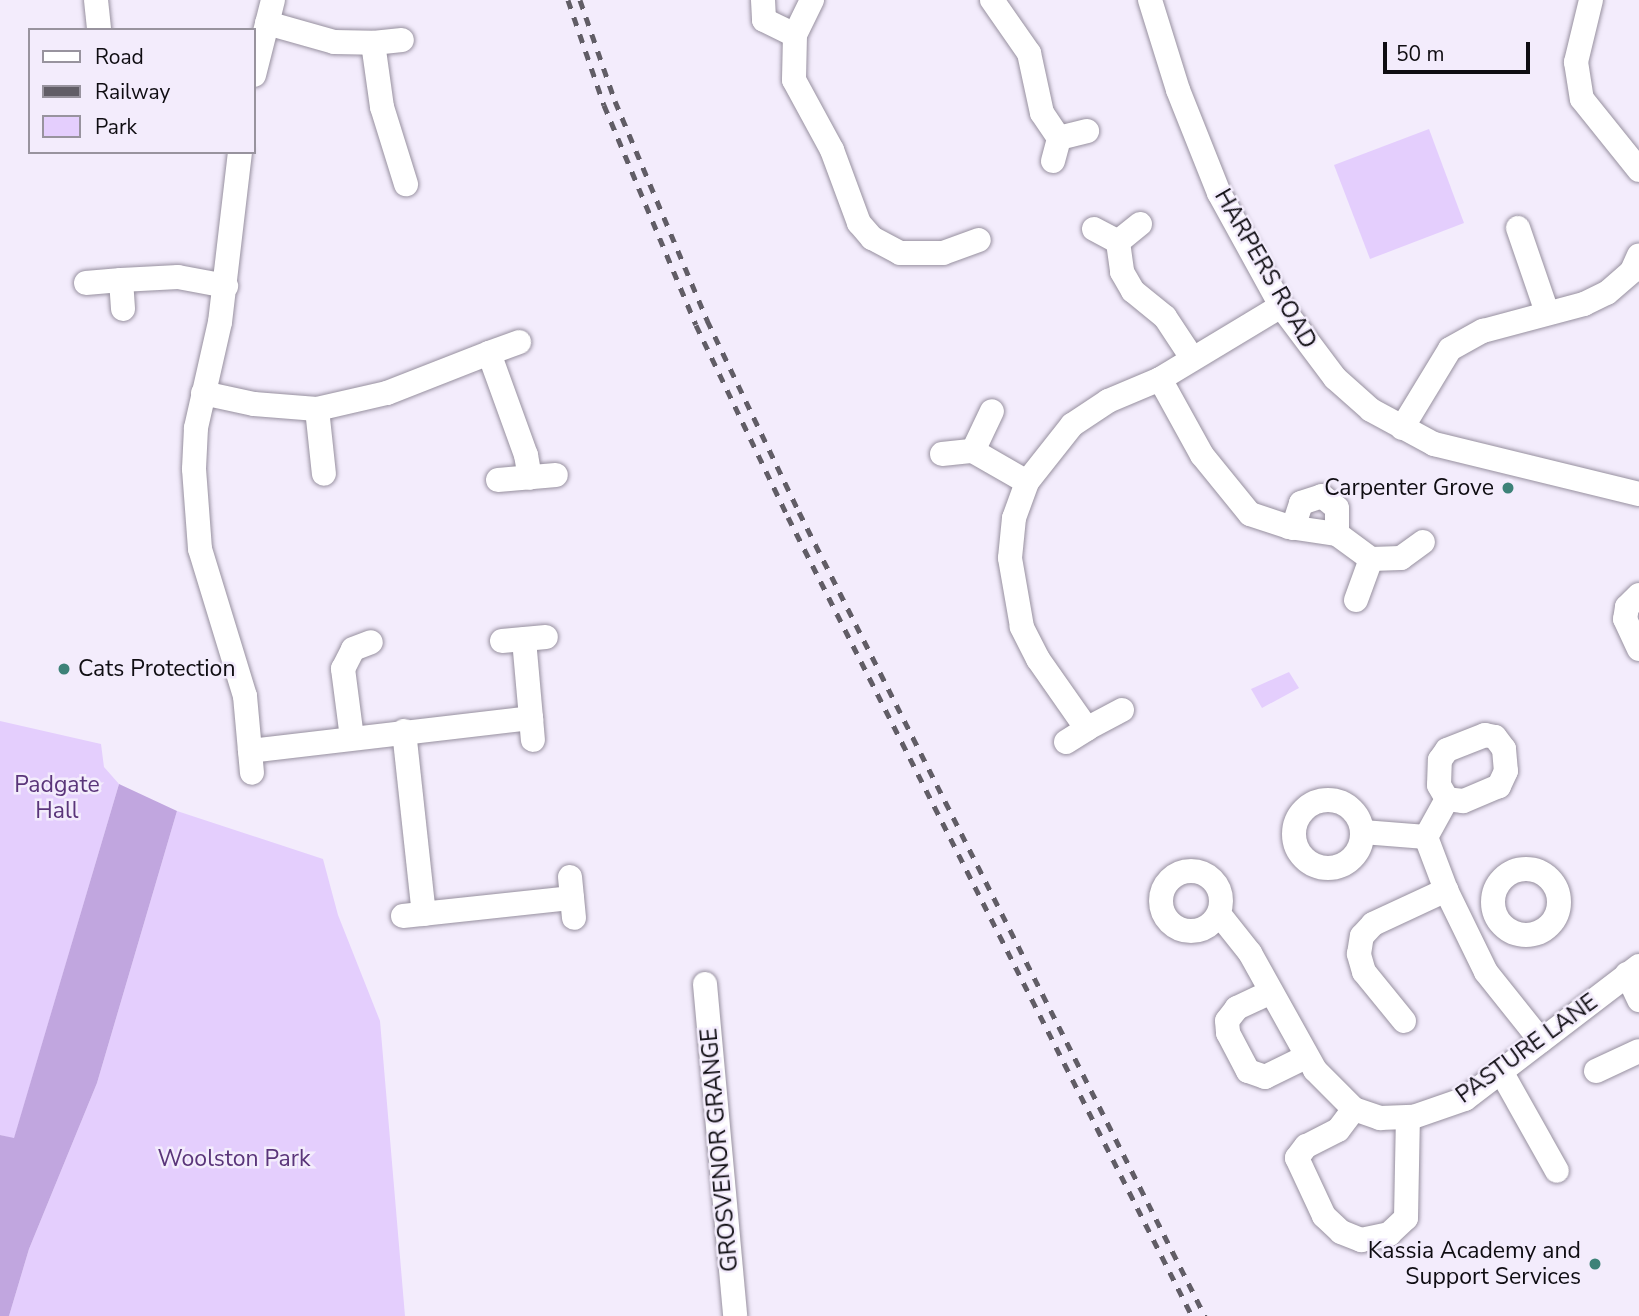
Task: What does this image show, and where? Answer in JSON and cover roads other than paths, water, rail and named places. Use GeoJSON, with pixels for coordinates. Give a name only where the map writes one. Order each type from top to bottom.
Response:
{"type":"FeatureCollection","features":[{"type":"Feature","properties":{"kind":"street"},"geometry":{"type":"LineString","coordinates":[[96,0],[99,28]]}},
{"type":"Feature","properties":{"kind":"street"},"geometry":{"type":"LineString","coordinates":[[763,0],[764,20],[795,35]]}},
{"type":"Feature","properties":{"kind":"street"},"geometry":{"type":"LineString","coordinates":[[812,0],[795,35],[794,80],[832,150],[859,223],[872,238],[900,253],[943,253],[979,240]]}},
{"type":"Feature","properties":{"kind":"street"},"geometry":{"type":"LineString","coordinates":[[992,0],[1030,52],[1042,113],[1056,149],[1087,131]]}},
{"type":"Feature","properties":{"kind":"street","name":"HARPERS ROAD"},"geometry":{"type":"LineString","coordinates":[[1150,0],[1200,148],[1280,306],[1335,378],[1371,410],[1402,428],[1465,454],[1639,494]]}},
{"type":"Feature","properties":{"kind":"street"},"geometry":{"type":"LineString","coordinates":[[1591,0],[1578,42],[1582,99],[1639,170]]}},
{"type":"Feature","properties":{"kind":"street"},"geometry":{"type":"LineString","coordinates":[[256,67],[270,11],[334,42],[373,43],[402,40]]}},
{"type":"Feature","properties":{"kind":"street"},"geometry":{"type":"LineString","coordinates":[[373,43],[382,107],[406,184]]}},
{"type":"Feature","properties":{"kind":"street"},"geometry":{"type":"LineString","coordinates":[[240,154],[226,286],[203,393],[194,469],[200,549],[245,696],[251,762],[352,738],[404,731],[532,729],[524,639]]}},
{"type":"Feature","properties":{"kind":"street"},"geometry":{"type":"LineString","coordinates":[[1118,243],[1140,225]]}},
{"type":"Feature","properties":{"kind":"street"},"geometry":{"type":"LineString","coordinates":[[1518,228],[1547,312]]}},
{"type":"Feature","properties":{"kind":"street"},"geometry":{"type":"LineString","coordinates":[[1094,229],[1118,243]]}},
{"type":"Feature","properties":{"kind":"street"},"geometry":{"type":"LineString","coordinates":[[1118,243],[1122,272],[1133,291],[1165,317],[1192,358]]}},
{"type":"Feature","properties":{"kind":"street"},"geometry":{"type":"LineString","coordinates":[[1402,428],[1450,349],[1483,331],[1584,304],[1607,293],[1637,267]]}},
{"type":"Feature","properties":{"kind":"street"},"geometry":{"type":"LineString","coordinates":[[86,283],[178,277],[226,286]]}},
{"type":"Feature","properties":{"kind":"street"},"geometry":{"type":"LineString","coordinates":[[121,280],[123,309]]}},
{"type":"Feature","properties":{"kind":"street"},"geometry":{"type":"LineString","coordinates":[[1087,729],[1038,659],[1016,602],[1011,545],[1014,518],[1027,482],[1072,425],[1108,401],[1160,379],[1280,306]]}},
{"type":"Feature","properties":{"kind":"street"},"geometry":{"type":"LineString","coordinates":[[203,393],[254,404],[317,408],[387,393],[519,342]]}},
{"type":"Feature","properties":{"kind":"street"},"geometry":{"type":"LineString","coordinates":[[489,353],[526,455],[530,478]]}},
{"type":"Feature","properties":{"kind":"street"},"geometry":{"type":"LineString","coordinates":[[1160,379],[1177,415],[1233,499],[1250,514],[1293,528],[1337,534],[1371,559],[1402,558],[1423,542]]}},
{"type":"Feature","properties":{"kind":"street"},"geometry":{"type":"LineString","coordinates":[[317,408],[324,474]]}},
{"type":"Feature","properties":{"kind":"street"},"geometry":{"type":"LineString","coordinates":[[973,451],[992,411]]}},
{"type":"Feature","properties":{"kind":"street"},"geometry":{"type":"LineString","coordinates":[[942,454],[973,451],[1027,482]]}},
{"type":"Feature","properties":{"kind":"street"},"geometry":{"type":"LineString","coordinates":[[498,480],[556,475]]}},
{"type":"Feature","properties":{"kind":"street"},"geometry":{"type":"LineString","coordinates":[[1293,528],[1301,503],[1322,496],[1337,508],[1337,534]]}},
{"type":"Feature","properties":{"kind":"street"},"geometry":{"type":"LineString","coordinates":[[1356,600],[1371,559]]}},
{"type":"Feature","properties":{"kind":"street"},"geometry":{"type":"LineString","coordinates":[[1639,595],[1627,607],[1625,619],[1639,649]]}},
{"type":"Feature","properties":{"kind":"street"},"geometry":{"type":"LineString","coordinates":[[352,738],[343,669],[353,649],[371,642]]}},
{"type":"Feature","properties":{"kind":"street"},"geometry":{"type":"LineString","coordinates":[[1066,742],[1122,710]]}},
{"type":"Feature","properties":{"kind":"street"},"geometry":{"type":"LineString","coordinates":[[404,731],[414,915],[572,898]]}},
{"type":"Feature","properties":{"kind":"street"},"geometry":{"type":"LineString","coordinates":[[1447,799],[1426,837],[1450,900],[1486,972],[1541,1041]]}},
{"type":"Feature","properties":{"kind":"street"},"geometry":{"type":"LineString","coordinates":[[1363,832],[1426,837]]}},
{"type":"Feature","properties":{"kind":"street"},"geometry":{"type":"LineString","coordinates":[[1405,1021],[1364,972],[1359,954],[1362,936],[1373,924],[1450,900],[1494,910]]}},
{"type":"Feature","properties":{"kind":"street"},"geometry":{"type":"LineString","coordinates":[[1219,914],[1241,937],[1306,1057],[1354,1109],[1338,1130],[1306,1146],[1297,1158],[1324,1216],[1340,1232],[1361,1240],[1389,1234],[1406,1218],[1408,1118]]}},
{"type":"Feature","properties":{"kind":"street"},"geometry":{"type":"LineString","coordinates":[[1633,970],[1639,1000]]}},
{"type":"Feature","properties":{"kind":"street","name":"PASTURE LANE"},"geometry":{"type":"LineString","coordinates":[[1354,1109],[1380,1118],[1408,1118],[1465,1099],[1633,970]]}},
{"type":"Feature","properties":{"kind":"street","name":"GROSVENOR GRANGE"},"geometry":{"type":"LineString","coordinates":[[705,984],[735,1316]]}},
{"type":"Feature","properties":{"kind":"street"},"geometry":{"type":"LineString","coordinates":[[1270,992],[1237,1008],[1227,1021],[1228,1033],[1248,1071],[1265,1077],[1306,1057]]}},
{"type":"Feature","properties":{"kind":"street"},"geometry":{"type":"LineString","coordinates":[[1596,1071],[1639,1051]]}},
{"type":"Feature","properties":{"kind":"street"},"geometry":{"type":"LineString","coordinates":[[1502,1073],[1557,1171]]}},
{"type":"Feature","properties":{"kind":"railway"},"geometry":{"type":"LineString","coordinates":[[568,0],[604,105],[696,325],[788,517],[1192,1316]]}},
{"type":"Feature","properties":{"kind":"railway"},"geometry":{"type":"LineString","coordinates":[[580,0],[615,101],[707,320],[799,512],[1205,1316]]}},
{"type":"Feature","properties":{"kind":"place","name":"Carpenter Grove"},"geometry":{"type":"Point","coordinates":[1508,488]}},
{"type":"Feature","properties":{"kind":"place","name":"Cats Protection"},"geometry":{"type":"Point","coordinates":[64,669]}},
{"type":"Feature","properties":{"kind":"place","name":"Kassia Academy and Support Services"},"geometry":{"type":"Point","coordinates":[1595,1264]}},
{"type":"Feature","properties":{"kind":"park label","name":"Padgate Hall"},"geometry":{"type":"Point","coordinates":[57,798]}},
{"type":"Feature","properties":{"kind":"park label","name":"Woolston Park"},"geometry":{"type":"Point","coordinates":[234,1159]}}]}
